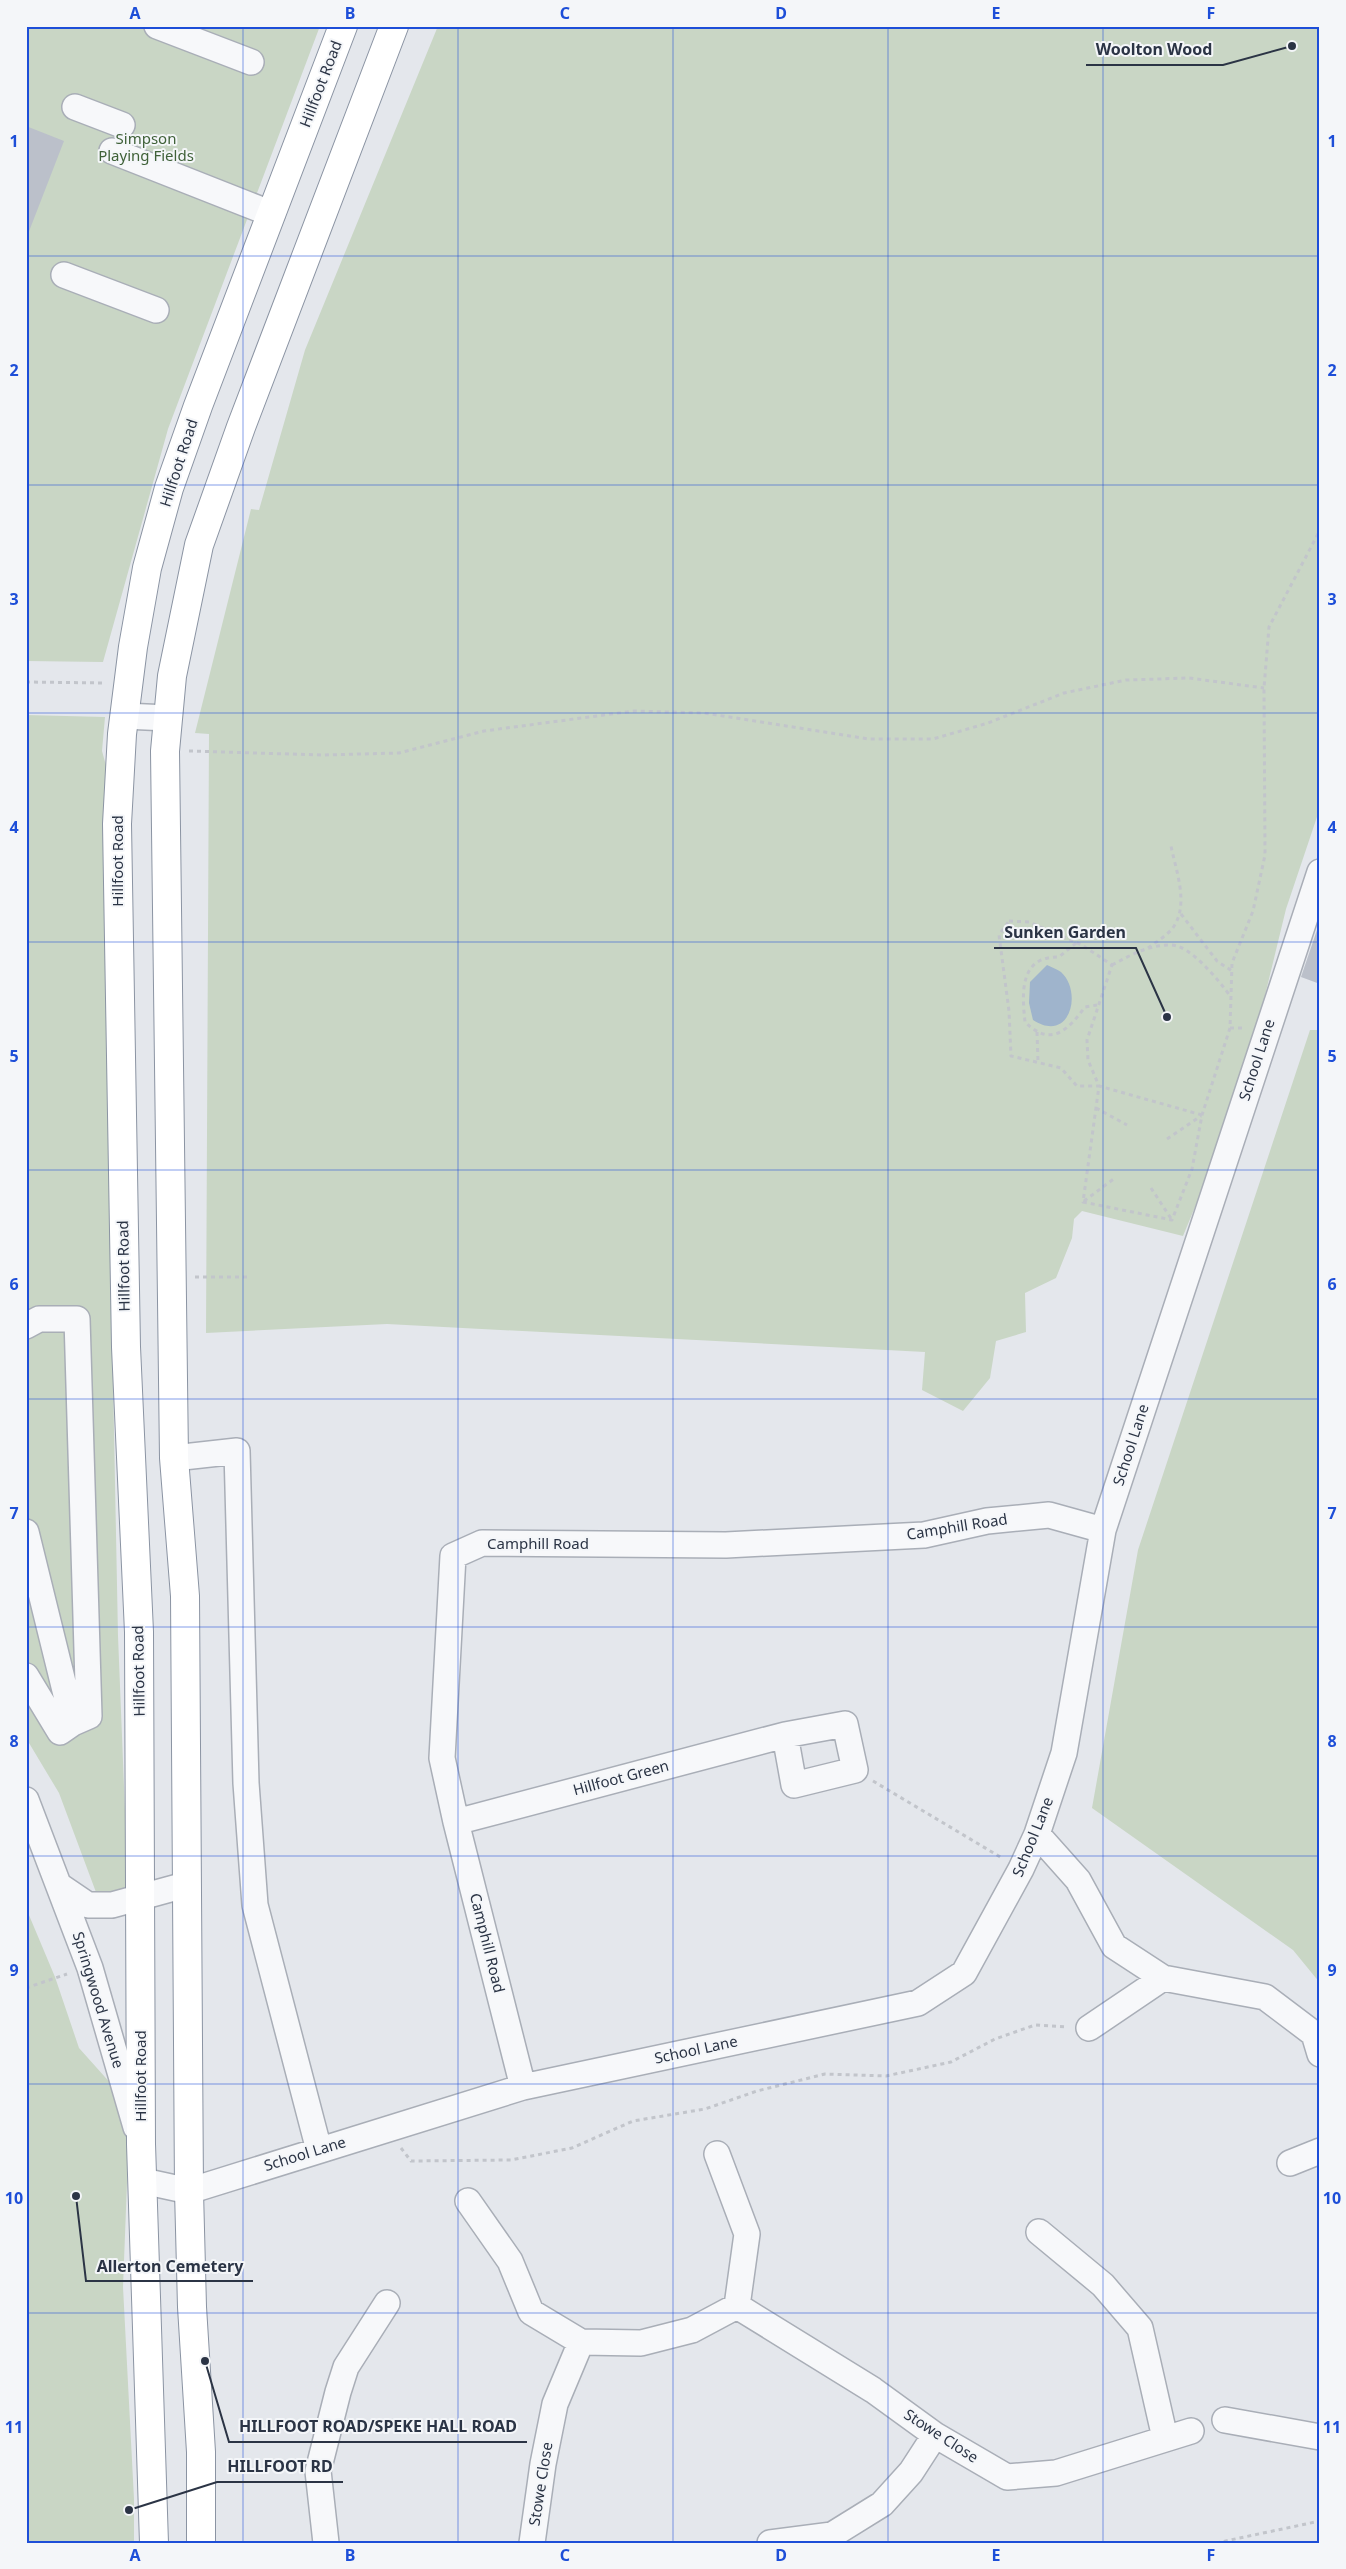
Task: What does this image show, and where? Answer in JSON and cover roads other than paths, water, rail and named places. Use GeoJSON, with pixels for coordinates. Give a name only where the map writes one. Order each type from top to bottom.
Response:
{"type":"FeatureCollection","features":[{"type":"Feature","properties":{"kind":"highway","name":"Hillfoot Road"},"geometry":{"type":"LineString","coordinates":[[154,2543],[144,2181],[141,2144],[139,1632],[126,1347],[118,844],[124,716],[127,683],[147,568],[170,488],[198,406],[343,26]]}},
{"type":"Feature","properties":{"kind":"highway"},"geometry":{"type":"LineString","coordinates":[[200,2543],[201,2452],[192,2307],[189,2191],[190,2061],[185,1885],[185,1596],[174,1458],[165,751],[172,676],[199,545],[245,418],[394,26]]}},
{"type":"Feature","properties":{"kind":"street"},"geometry":{"type":"LineString","coordinates":[[157,26],[251,62]]}},
{"type":"Feature","properties":{"kind":"street"},"geometry":{"type":"LineString","coordinates":[[75,107],[122,125]]}},
{"type":"Feature","properties":{"kind":"street"},"geometry":{"type":"LineString","coordinates":[[112,151],[272,214]]}},
{"type":"Feature","properties":{"kind":"street"},"geometry":{"type":"LineString","coordinates":[[64,275],[156,310]]}},
{"type":"Feature","properties":{"kind":"street"},"geometry":{"type":"LineString","coordinates":[[124,716],[168,718]]}},
{"type":"Feature","properties":{"kind":"street","name":"School Lane"},"geometry":{"type":"LineString","coordinates":[[189,2191],[523,2087],[918,2003],[964,1973],[1021,1870],[1037,1834],[1064,1753],[1103,1530],[1320,872]]}},
{"type":"Feature","properties":{"kind":"street"},"geometry":{"type":"LineString","coordinates":[[26,1326],[39,1319],[77,1319],[89,1716],[73,1723],[60,1732],[26,1676]]}},
{"type":"Feature","properties":{"kind":"street"},"geometry":{"type":"LineString","coordinates":[[174,1458],[237,1451],[246,1783],[255,1905],[319,2150]]}},
{"type":"Feature","properties":{"kind":"street","name":"Camphill Road"},"geometry":{"type":"LineString","coordinates":[[523,2087],[456,1822],[442,1758],[453,1556],[482,1543],[726,1545],[924,1535],[987,1521],[1049,1516],[1103,1530]]}},
{"type":"Feature","properties":{"kind":"street"},"geometry":{"type":"LineString","coordinates":[[26,1532],[73,1723]]}},
{"type":"Feature","properties":{"kind":"street","name":"Hillfoot Green"},"geometry":{"type":"LineString","coordinates":[[456,1822],[785,1735],[845,1724],[855,1770],[794,1785],[785,1735]]}},
{"type":"Feature","properties":{"kind":"street","name":"Springwood Avenue"},"geometry":{"type":"LineString","coordinates":[[26,1800],[90,1968],[141,2144]]}},
{"type":"Feature","properties":{"kind":"street"},"geometry":{"type":"LineString","coordinates":[[1037,1834],[1078,1880],[1114,1946],[1163,1978],[1265,1997],[1314,2034],[1320,2054]]}},
{"type":"Feature","properties":{"kind":"street"},"geometry":{"type":"LineString","coordinates":[[60,1886],[88,1905],[112,1905],[185,1885]]}},
{"type":"Feature","properties":{"kind":"street"},"geometry":{"type":"LineString","coordinates":[[1089,2028],[1163,1978]]}},
{"type":"Feature","properties":{"kind":"street"},"geometry":{"type":"LineString","coordinates":[[1290,2163],[1320,2151]]}},
{"type":"Feature","properties":{"kind":"street"},"geometry":{"type":"LineString","coordinates":[[468,2201],[510,2261],[531,2312],[581,2342],[641,2343],[692,2330],[737,2306],[747,2234],[717,2154]]}},
{"type":"Feature","properties":{"kind":"street"},"geometry":{"type":"LineString","coordinates":[[144,2181],[189,2191]]}},
{"type":"Feature","properties":{"kind":"street"},"geometry":{"type":"LineString","coordinates":[[1039,2232],[1103,2285],[1140,2328],[1165,2438]]}},
{"type":"Feature","properties":{"kind":"street"},"geometry":{"type":"LineString","coordinates":[[326,2543],[318,2471],[338,2392],[346,2367],[387,2303]]}},
{"type":"Feature","properties":{"kind":"street","name":"Stowe Close"},"geometry":{"type":"LineString","coordinates":[[737,2306],[873,2390],[935,2434],[1007,2477],[1056,2473],[1191,2431]]}},
{"type":"Feature","properties":{"kind":"street","name":"Stowe Close"},"geometry":{"type":"LineString","coordinates":[[532,2543],[543,2464],[555,2404],[581,2342]]}},
{"type":"Feature","properties":{"kind":"street"},"geometry":{"type":"LineString","coordinates":[[1225,2420],[1320,2437]]}},
{"type":"Feature","properties":{"kind":"street"},"geometry":{"type":"LineString","coordinates":[[770,2543],[832,2535],[882,2504],[911,2472],[935,2434]]}},
{"type":"Feature","properties":{"kind":"water"},"geometry":{"type":"Polygon","coordinates":[[[1047,965],[1061,972],[1068,981],[1072,1002],[1064,1021],[1056,1025],[1046,1026],[1033,1020],[1029,1003],[1030,982],[1047,965]]]}},
{"type":"Feature","properties":{"kind":"place","name":"Woolton Wood"},"geometry":{"type":"Point","coordinates":[1292,46]}},
{"type":"Feature","properties":{"kind":"place","name":"Sunken Garden"},"geometry":{"type":"Point","coordinates":[1167,1017]}},
{"type":"Feature","properties":{"kind":"place","name":"Allerton Cemetery"},"geometry":{"type":"Point","coordinates":[76,2196]}},
{"type":"Feature","properties":{"kind":"place","name":"HILLFOOT ROAD/SPEKE HALL ROAD"},"geometry":{"type":"Point","coordinates":[205,2361]}},
{"type":"Feature","properties":{"kind":"place","name":"HILLFOOT RD"},"geometry":{"type":"Point","coordinates":[129,2510]}},
{"type":"Feature","properties":{"kind":"park label","name":"Simpson Playing Fields"},"geometry":{"type":"Point","coordinates":[146,148]}}]}
